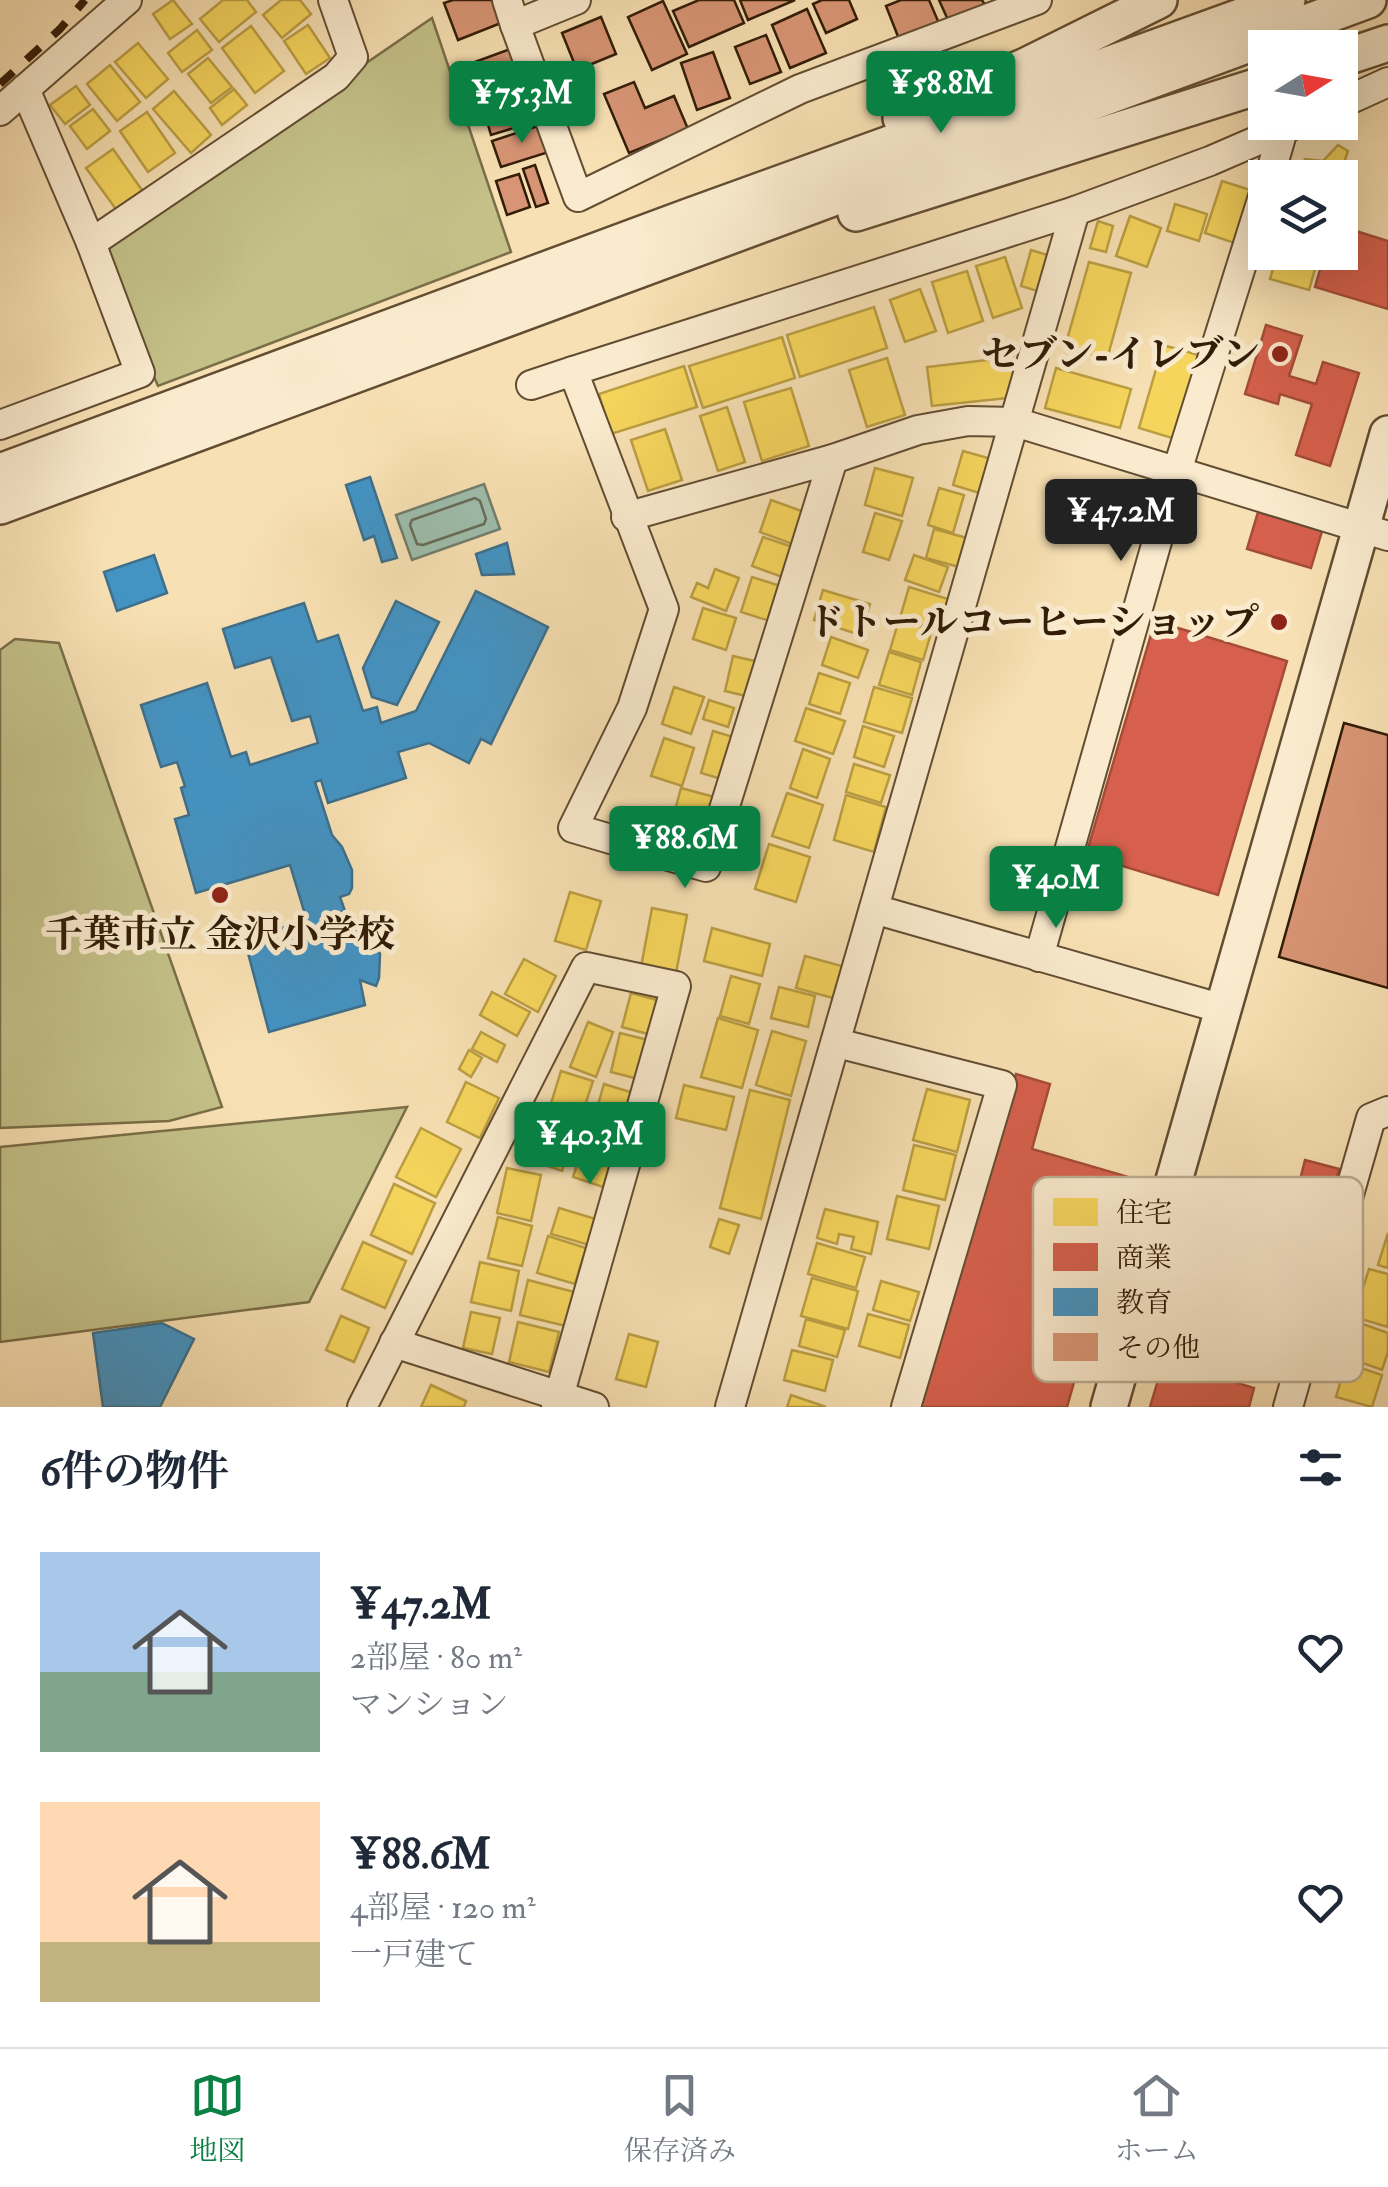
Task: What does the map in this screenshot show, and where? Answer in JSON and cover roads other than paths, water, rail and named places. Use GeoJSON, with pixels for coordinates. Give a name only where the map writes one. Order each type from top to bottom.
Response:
{"type":"FeatureCollection","features":[{"type":"Feature","properties":{"kind":"street"},"geometry":{"type":"LineString","coordinates":[[0,111],[128,0]]}},
{"type":"Feature","properties":{"kind":"street"},"geometry":{"type":"LineString","coordinates":[[91,243],[348,66],[353,57],[333,0]]}},
{"type":"Feature","properties":{"kind":"street"},"geometry":{"type":"LineString","coordinates":[[576,0],[511,12],[578,198],[800,89],[1000,6],[1037,0]]}},
{"type":"Feature","properties":{"kind":"street"},"geometry":{"type":"LineString","coordinates":[[688,217],[716,194],[1024,67],[1158,0]]}},
{"type":"Feature","properties":{"kind":"street"},"geometry":{"type":"LineString","coordinates":[[0,472],[1287,0]]}},
{"type":"Feature","properties":{"kind":"street"},"geometry":{"type":"LineString","coordinates":[[0,506],[1368,0]]}},
{"type":"Feature","properties":{"kind":"street"},"geometry":{"type":"LineString","coordinates":[[1358,53],[1388,43]]}},
{"type":"Feature","properties":{"kind":"street"},"geometry":{"type":"LineString","coordinates":[[1358,96],[1388,82]]}},
{"type":"Feature","properties":{"kind":"street"},"geometry":{"type":"LineString","coordinates":[[2,419],[140,374],[91,243],[25,89]]}},
{"type":"Feature","properties":{"kind":"street"},"geometry":{"type":"LineString","coordinates":[[709,246],[753,244],[1248,90]]}},
{"type":"Feature","properties":{"kind":"street"},"geometry":{"type":"LineString","coordinates":[[532,385],[1076,210],[1256,140]]}},
{"type":"Feature","properties":{"kind":"street"},"geometry":{"type":"LineString","coordinates":[[730,1407],[1076,210]]}},
{"type":"Feature","properties":{"kind":"street"},"geometry":{"type":"LineString","coordinates":[[1040,956],[1178,471],[1248,245]]}},
{"type":"Feature","properties":{"kind":"street"},"geometry":{"type":"LineString","coordinates":[[573,372],[664,609],[632,708],[573,828],[706,867],[832,458]]}},
{"type":"Feature","properties":{"kind":"street"},"geometry":{"type":"LineString","coordinates":[[626,518],[918,430],[968,421],[1015,422],[1374,532]]}},
{"type":"Feature","properties":{"kind":"street"},"geometry":{"type":"LineString","coordinates":[[1175,1177],[1223,1010],[1374,532],[1388,434]]}},
{"type":"Feature","properties":{"kind":"street"},"geometry":{"type":"LineString","coordinates":[[874,909],[1223,1010]]}},
{"type":"Feature","properties":{"kind":"street"},"geometry":{"type":"LineString","coordinates":[[362,1407],[586,967],[676,986],[559,1402]]}},
{"type":"Feature","properties":{"kind":"street"},"geometry":{"type":"LineString","coordinates":[[837,1043],[1002,1084],[906,1407]]}},
{"type":"Feature","properties":{"kind":"street"},"geometry":{"type":"LineString","coordinates":[[1353,1177],[1370,1118],[1388,1112]]}},
{"type":"Feature","properties":{"kind":"street"},"geometry":{"type":"LineString","coordinates":[[394,1342],[559,1402],[594,1407]]}},
{"type":"Feature","properties":{"kind":"street"},"geometry":{"type":"LineString","coordinates":[[1109,1407],[1116,1382]]}},
{"type":"Feature","properties":{"kind":"street"},"geometry":{"type":"LineString","coordinates":[[1288,1407],[1295,1382]]}},
{"type":"Feature","properties":{"kind":"water"},"geometry":{"type":"Polygon","coordinates":[[[484,484],[500,529],[412,560],[396,515],[484,484]]]}},
{"type":"Feature","properties":{"kind":"railway"},"geometry":{"type":"LineString","coordinates":[[0,84],[60,29],[85,0]]}},
{"type":"Feature","properties":{"kind":"place","name":"セブン-イレブン"},"geometry":{"type":"Point","coordinates":[1280,354]}},
{"type":"Feature","properties":{"kind":"place","name":"ドトールコーヒーショップ"},"geometry":{"type":"Point","coordinates":[1279,622]}},
{"type":"Feature","properties":{"kind":"place","name":"千葉市立 金沢小学校"},"geometry":{"type":"Point","coordinates":[220,895]}}]}
